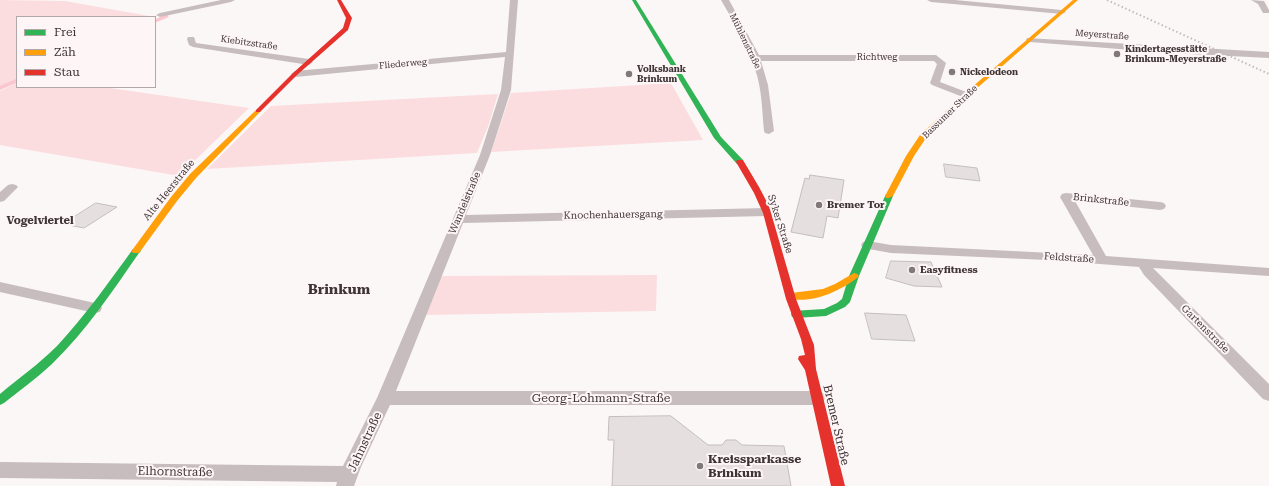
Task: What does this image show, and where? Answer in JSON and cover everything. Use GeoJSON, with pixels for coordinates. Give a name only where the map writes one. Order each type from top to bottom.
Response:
{"type":"FeatureCollection","features":[{"type":"Feature","properties":{"kind":"street"},"geometry":{"type":"LineString","coordinates":[[160,15],[231,0]]}},
{"type":"Feature","properties":{"kind":"street","name":"Alte Heerstraße"},"geometry":{"type":"LineString","coordinates":[[0,400],[48,361],[95,308],[188,182],[295,74],[346,29],[350,24],[348,15],[339,0]]}},
{"type":"Feature","properties":{"kind":"street","name":"Wandelstraße"},"geometry":{"type":"LineString","coordinates":[[385,398],[485,155],[502,105],[506,90],[514,0]]}},
{"type":"Feature","properties":{"kind":"street","name":"Syker Straße"},"geometry":{"type":"LineString","coordinates":[[634,0],[718,138],[729,146],[755,188],[767,212],[796,314]]}},
{"type":"Feature","properties":{"kind":"street"},"geometry":{"type":"LineString","coordinates":[[641,0],[719,122]]}},
{"type":"Feature","properties":{"kind":"street","name":"Mühlenstraße"},"geometry":{"type":"LineString","coordinates":[[725,0],[755,58],[764,86],[769,131]]}},
{"type":"Feature","properties":{"kind":"street"},"geometry":{"type":"LineString","coordinates":[[931,0],[1062,12]]}},
{"type":"Feature","properties":{"kind":"street","name":"Bassumer Straße"},"geometry":{"type":"LineString","coordinates":[[796,314],[826,312],[841,305],[846,300],[850,293],[854,276],[897,179],[923,137],[966,95],[1076,0]]}},
{"type":"Feature","properties":{"kind":"street"},"geometry":{"type":"LineString","coordinates":[[1255,0],[1261,4],[1266,12]]}},
{"type":"Feature","properties":{"kind":"street","name":"Kiebitzstraße"},"geometry":{"type":"LineString","coordinates":[[191,39],[193,45],[309,62]]}},
{"type":"Feature","properties":{"kind":"street","name":"Meyerstraße"},"geometry":{"type":"LineString","coordinates":[[1030,40],[1170,50],[1269,55]]}},
{"type":"Feature","properties":{"kind":"street","name":"Fliederweg"},"geometry":{"type":"LineString","coordinates":[[295,74],[510,54]]}},
{"type":"Feature","properties":{"kind":"street","name":"Richtweg"},"geometry":{"type":"LineString","coordinates":[[755,58],[936,58],[942,62],[936,83],[966,95]]}},
{"type":"Feature","properties":{"kind":"street","name":"Syker Straße"},"geometry":{"type":"LineString","coordinates":[[728,135],[729,146]]}},
{"type":"Feature","properties":{"kind":"street"},"geometry":{"type":"LineString","coordinates":[[0,198],[12,188]]}},
{"type":"Feature","properties":{"kind":"street","name":"Brinkstraße"},"geometry":{"type":"LineString","coordinates":[[1102,260],[1066,197],[1160,206]]}},
{"type":"Feature","properties":{"kind":"street","name":"Knochenhauersgang"},"geometry":{"type":"LineString","coordinates":[[458,219],[767,212]]}},
{"type":"Feature","properties":{"kind":"street","name":"Feldstraße"},"geometry":{"type":"LineString","coordinates":[[868,245],[891,249],[1102,260],[1269,272]]}},
{"type":"Feature","properties":{"kind":"street","name":"Gartenstraße"},"geometry":{"type":"LineString","coordinates":[[1143,263],[1149,272],[1269,394]]}},
{"type":"Feature","properties":{"kind":"street","name":"Bassumer Straße"},"geometry":{"type":"LineString","coordinates":[[791,296],[829,293],[854,276]]}},
{"type":"Feature","properties":{"kind":"street"},"geometry":{"type":"LineString","coordinates":[[0,288],[95,308]]}},
{"type":"Feature","properties":{"kind":"street","name":"Bremer Straße"},"geometry":{"type":"LineString","coordinates":[[796,314],[806,334],[812,359],[810,369],[838,486]]}},
{"type":"Feature","properties":{"kind":"street","name":"Georg-Lohmann-Straße"},"geometry":{"type":"LineString","coordinates":[[385,398],[817,398]]}},
{"type":"Feature","properties":{"kind":"street","name":"Jahnstraße"},"geometry":{"type":"LineString","coordinates":[[347,480],[385,398]]}},
{"type":"Feature","properties":{"kind":"street","name":"Elhornstraße"},"geometry":{"type":"LineString","coordinates":[[0,470],[347,480]]}},
{"type":"Feature","properties":{"kind":"shaded area"},"geometry":{"type":"Polygon","coordinates":[[[0,0],[65,1],[149,16],[16,16],[16,80],[0,88],[0,0]]]}},
{"type":"Feature","properties":{"kind":"shaded area"},"geometry":{"type":"Polygon","coordinates":[[[16,83],[16,88],[110,88],[249,108],[179,176],[0,145],[0,91],[16,83]]]}},
{"type":"Feature","properties":{"kind":"shaded area"},"geometry":{"type":"Polygon","coordinates":[[[671,83],[703,140],[491,152],[511,93],[671,83]]]}},
{"type":"Feature","properties":{"kind":"shaded area"},"geometry":{"type":"Polygon","coordinates":[[[498,94],[489,124],[477,153],[207,169],[271,106],[498,94]]]}},
{"type":"Feature","properties":{"kind":"shaded area"},"geometry":{"type":"Polygon","coordinates":[[[657,275],[656,311],[425,315],[439,276],[657,275]]]}},
{"type":"Feature","properties":{"kind":"building"},"geometry":{"type":"Polygon","coordinates":[[[944,164],[977,168],[980,181],[946,177],[944,164]]]}},
{"type":"Feature","properties":{"kind":"building","name":"Bremer Tor"},"geometry":{"type":"Polygon","coordinates":[[[810,175],[844,180],[838,218],[827,216],[823,238],[791,232],[805,178],[809,179],[810,175]]]}},
{"type":"Feature","properties":{"kind":"building"},"geometry":{"type":"Polygon","coordinates":[[[96,203],[117,207],[84,228],[63,224],[96,203]]]}},
{"type":"Feature","properties":{"kind":"building","name":"Easyfitness"},"geometry":{"type":"Polygon","coordinates":[[[891,261],[931,262],[942,287],[914,286],[886,278],[891,261]]]}},
{"type":"Feature","properties":{"kind":"building"},"geometry":{"type":"Polygon","coordinates":[[[865,313],[906,315],[915,341],[872,339],[865,313]]]}},
{"type":"Feature","properties":{"kind":"building","name":"Kreissparkasse Brinkum"},"geometry":{"type":"Polygon","coordinates":[[[671,416],[708,445],[722,445],[726,440],[736,440],[742,445],[784,446],[791,486],[612,486],[614,440],[608,440],[609,417],[671,416]]]}},
{"type":"Feature","properties":{"kind":"waterway"},"geometry":{"type":"LineString","coordinates":[[156,21],[167,16]]}},
{"type":"Feature","properties":{"kind":"waterway"},"geometry":{"type":"LineString","coordinates":[[0,88],[16,81]]}},
{"type":"Feature","properties":{"kind":"railway"},"geometry":{"type":"LineString","coordinates":[[1107,0],[1269,74]]}},
{"type":"Feature","properties":{"kind":"traffic: fast"},"geometry":{"type":"LineString","coordinates":[[634,0],[718,138],[740,162]]}},
{"type":"Feature","properties":{"kind":"traffic: fast"},"geometry":{"type":"LineString","coordinates":[[796,314],[826,312],[841,305],[846,300],[854,276],[889,196]]}},
{"type":"Feature","properties":{"kind":"traffic: fast"},"geometry":{"type":"LineString","coordinates":[[0,400],[42,366],[72,336],[95,308],[136,251]]}},
{"type":"Feature","properties":{"kind":"traffic: slow"},"geometry":{"type":"LineString","coordinates":[[889,196],[910,156],[923,137],[966,95],[1076,0]]}},
{"type":"Feature","properties":{"kind":"traffic: slow"},"geometry":{"type":"LineString","coordinates":[[136,251],[174,199],[193,176],[258,111]]}},
{"type":"Feature","properties":{"kind":"traffic: slow"},"geometry":{"type":"LineString","coordinates":[[791,296],[817,294],[832,290],[839,287],[854,276]]}},
{"type":"Feature","properties":{"kind":"traffic: jam"},"geometry":{"type":"LineString","coordinates":[[258,111],[295,74],[346,29],[349,18],[339,0]]}},
{"type":"Feature","properties":{"kind":"traffic: jam"},"geometry":{"type":"LineString","coordinates":[[740,162],[765,206],[791,299],[810,352],[810,369]]}},
{"type":"Feature","properties":{"kind":"traffic: jam"},"geometry":{"type":"LineString","coordinates":[[803,359],[810,369],[838,486]]}},
{"type":"Feature","properties":{"kind":"place","name":"Kindertagesstätte Brinkum-Meyerstraße"},"geometry":{"type":"Point","coordinates":[1117,54]}},
{"type":"Feature","properties":{"kind":"place","name":"Nickelodeon"},"geometry":{"type":"Point","coordinates":[952,72]}},
{"type":"Feature","properties":{"kind":"place","name":"Volksbank Brinkum"},"geometry":{"type":"Point","coordinates":[629,74]}},
{"type":"Feature","properties":{"kind":"place","name":"Bremer Tor"},"geometry":{"type":"Point","coordinates":[819,205]}},
{"type":"Feature","properties":{"kind":"place","name":"Easyfitness"},"geometry":{"type":"Point","coordinates":[912,270]}},
{"type":"Feature","properties":{"kind":"place","name":"Kreissparkasse Brinkum"},"geometry":{"type":"Point","coordinates":[700,466]}},
{"type":"Feature","properties":{"kind":"district","name":"Vogelviertel"},"geometry":{"type":"Point","coordinates":[40,221]}},
{"type":"Feature","properties":{"kind":"district","name":"Brinkum"},"geometry":{"type":"Point","coordinates":[339,290]}}]}
